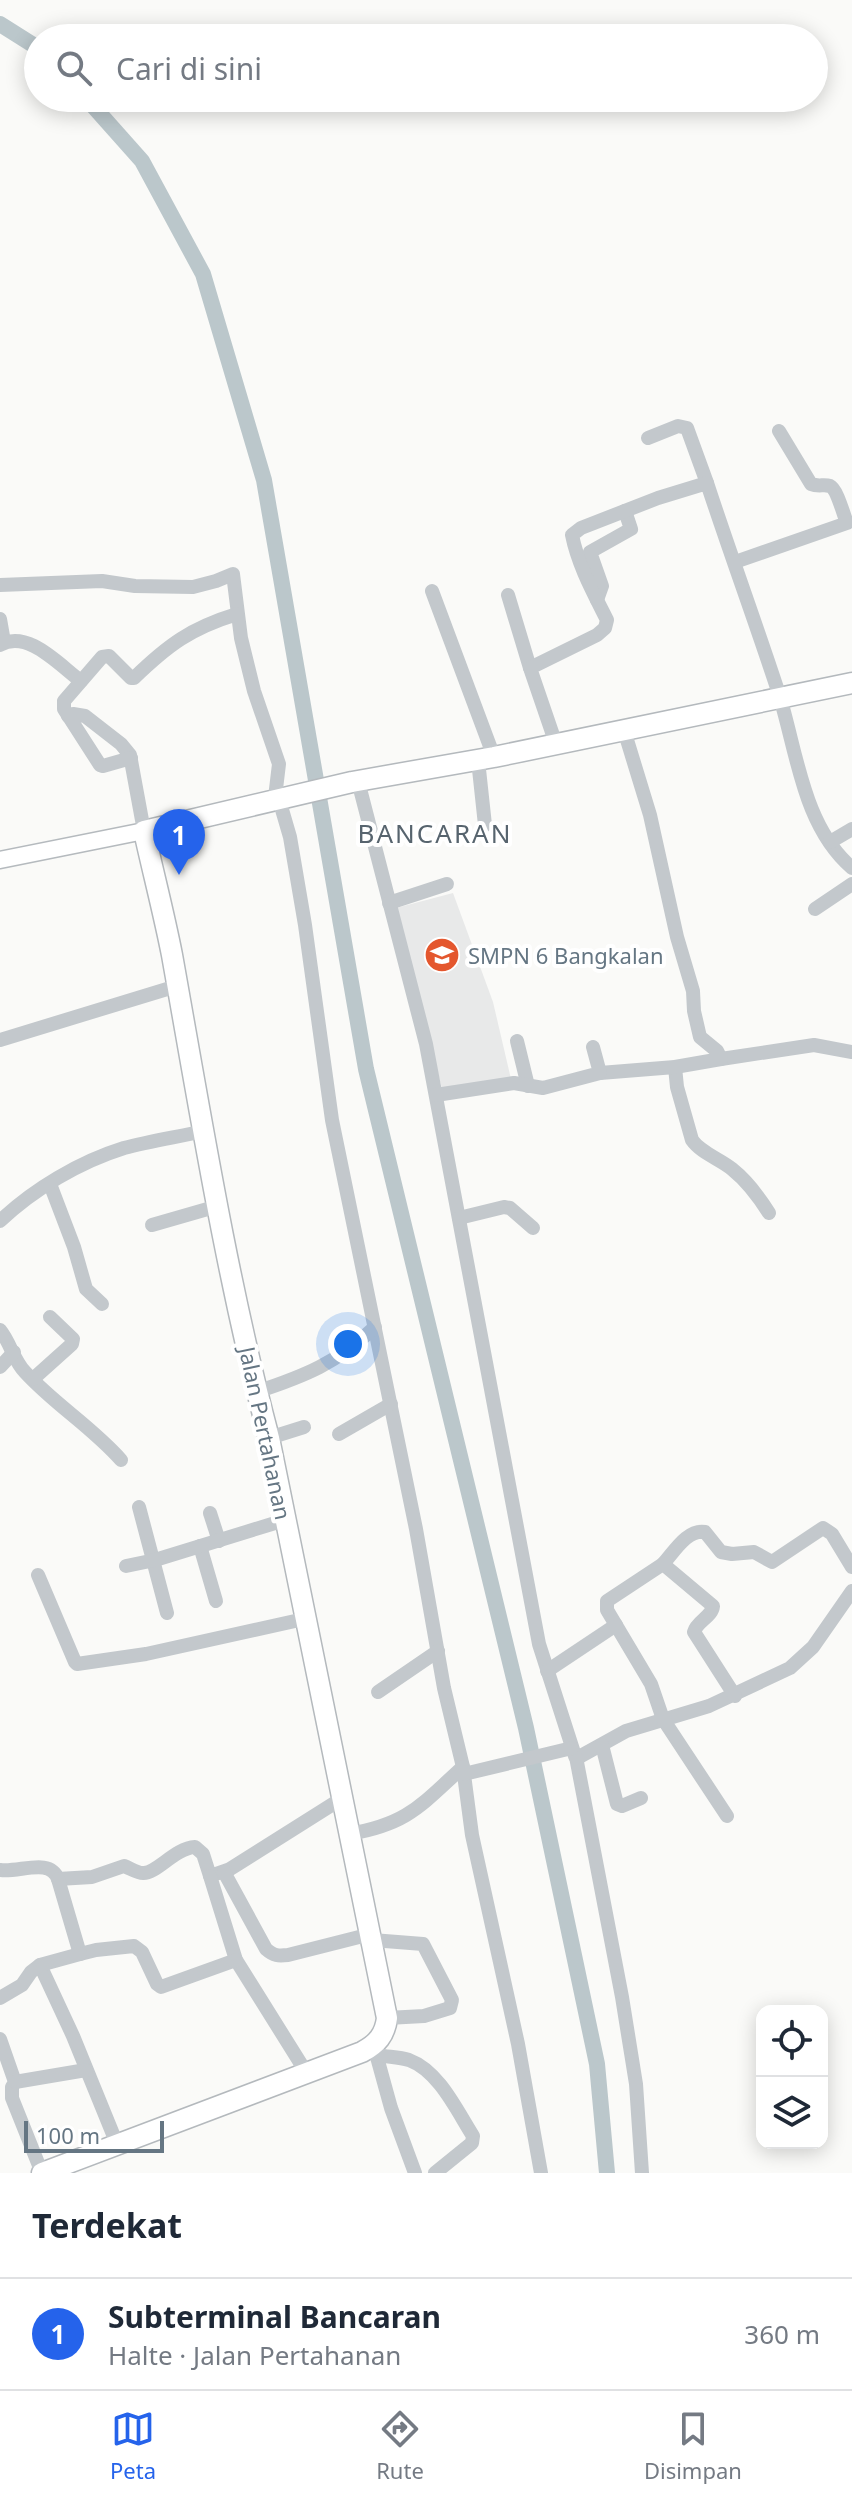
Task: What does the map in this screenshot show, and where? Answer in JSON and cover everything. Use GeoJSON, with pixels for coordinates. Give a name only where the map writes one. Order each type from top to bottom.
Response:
{"type":"FeatureCollection","features":[{"type":"Feature","properties":{"kind":"highway"},"geometry":{"type":"LineString","coordinates":[[144,831],[355,782],[852,683]]}},
{"type":"Feature","properties":{"kind":"highway","name":"Jalan Pertahanan"},"geometry":{"type":"LineString","coordinates":[[144,831],[256,1392],[269,1438],[371,1937],[380,2038]]}},
{"type":"Feature","properties":{"kind":"highway"},"geometry":{"type":"LineString","coordinates":[[42,2173],[306,2072],[380,2038]]}},
{"type":"Feature","properties":{"kind":"main road"},"geometry":{"type":"LineString","coordinates":[[0,860],[144,831]]}},
{"type":"Feature","properties":{"kind":"street"},"geometry":{"type":"LineString","coordinates":[[648,438],[678,426],[687,428],[780,697],[797,766],[816,817],[830,842],[852,868]]}},
{"type":"Feature","properties":{"kind":"street"},"geometry":{"type":"LineString","coordinates":[[735,562],[849,522],[835,490],[829,486],[811,484],[779,431]]}},
{"type":"Feature","properties":{"kind":"street"},"geometry":{"type":"LineString","coordinates":[[530,668],[603,631],[607,620],[579,565],[579,554],[572,535],[581,528],[625,511],[707,483]]}},
{"type":"Feature","properties":{"kind":"street"},"geometry":{"type":"LineString","coordinates":[[597,600],[602,586],[590,552],[628,532],[631,525],[625,511]]}},
{"type":"Feature","properties":{"kind":"street"},"geometry":{"type":"LineString","coordinates":[[0,585],[102,581],[135,586],[193,587],[233,574],[241,638],[254,691],[279,764],[276,789],[282,799],[305,925],[332,1120],[464,1771],[472,1835],[518,2044],[541,2173]]}},
{"type":"Feature","properties":{"kind":"street"},"geometry":{"type":"LineString","coordinates":[[432,591],[486,758],[485,825]]}},
{"type":"Feature","properties":{"kind":"street"},"geometry":{"type":"LineString","coordinates":[[508,595],[556,744]]}},
{"type":"Feature","properties":{"kind":"street"},"geometry":{"type":"LineString","coordinates":[[131,758],[100,765],[62,705],[105,655],[134,678],[170,645],[204,625],[237,614]]}},
{"type":"Feature","properties":{"kind":"street"},"geometry":{"type":"LineString","coordinates":[[0,619],[2,643],[14,639],[35,647],[81,681]]}},
{"type":"Feature","properties":{"kind":"street"},"geometry":{"type":"LineString","coordinates":[[68,716],[85,716],[121,744],[131,758],[144,831]]}},
{"type":"Feature","properties":{"kind":"street"},"geometry":{"type":"LineString","coordinates":[[624,730],[650,815],[677,937],[693,991],[700,1037],[717,1051],[721,1059]]}},
{"type":"Feature","properties":{"kind":"street"},"geometry":{"type":"LineString","coordinates":[[355,782],[426,1044],[539,1644],[570,1752],[622,1997],[636,2084],[642,2173]]}},
{"type":"Feature","properties":{"kind":"street"},"geometry":{"type":"LineString","coordinates":[[830,842],[852,829]]}},
{"type":"Feature","properties":{"kind":"street"},"geometry":{"type":"LineString","coordinates":[[389,903],[447,884]]}},
{"type":"Feature","properties":{"kind":"street"},"geometry":{"type":"LineString","coordinates":[[815,909],[852,884]]}},
{"type":"Feature","properties":{"kind":"street"},"geometry":{"type":"LineString","coordinates":[[0,1040],[177,986]]}},
{"type":"Feature","properties":{"kind":"street"},"geometry":{"type":"LineString","coordinates":[[517,1041],[528,1086]]}},
{"type":"Feature","properties":{"kind":"street"},"geometry":{"type":"LineString","coordinates":[[436,1095],[514,1083],[543,1088],[600,1073],[675,1067],[814,1045],[852,1052]]}},
{"type":"Feature","properties":{"kind":"street"},"geometry":{"type":"LineString","coordinates":[[593,1047],[600,1073]]}},
{"type":"Feature","properties":{"kind":"street"},"geometry":{"type":"LineString","coordinates":[[675,1067],[677,1087],[692,1140],[696,1146],[734,1170],[769,1213]]}},
{"type":"Feature","properties":{"kind":"street"},"geometry":{"type":"LineString","coordinates":[[0,1221],[50,1184],[95,1160],[124,1148],[204,1131]]}},
{"type":"Feature","properties":{"kind":"street"},"geometry":{"type":"LineString","coordinates":[[50,1184],[86,1289],[102,1304]]}},
{"type":"Feature","properties":{"kind":"street"},"geometry":{"type":"LineString","coordinates":[[152,1225],[218,1206]]}},
{"type":"Feature","properties":{"kind":"street"},"geometry":{"type":"LineString","coordinates":[[459,1218],[504,1207],[533,1228]]}},
{"type":"Feature","properties":{"kind":"street"},"geometry":{"type":"LineString","coordinates":[[33,1379],[72,1344],[70,1335],[50,1317]]}},
{"type":"Feature","properties":{"kind":"street"},"geometry":{"type":"LineString","coordinates":[[256,1392],[326,1365],[351,1350],[375,1327]]}},
{"type":"Feature","properties":{"kind":"street"},"geometry":{"type":"LineString","coordinates":[[0,1330],[22,1369],[90,1428],[121,1460]]}},
{"type":"Feature","properties":{"kind":"street"},"geometry":{"type":"LineString","coordinates":[[0,1367],[14,1352]]}},
{"type":"Feature","properties":{"kind":"street"},"geometry":{"type":"LineString","coordinates":[[339,1434],[391,1404]]}},
{"type":"Feature","properties":{"kind":"street"},"geometry":{"type":"LineString","coordinates":[[269,1438],[304,1427]]}},
{"type":"Feature","properties":{"kind":"street"},"geometry":{"type":"LineString","coordinates":[[139,1507],[167,1613]]}},
{"type":"Feature","properties":{"kind":"street"},"geometry":{"type":"LineString","coordinates":[[210,1513],[219,1541]]}},
{"type":"Feature","properties":{"kind":"street"},"geometry":{"type":"LineString","coordinates":[[126,1566],[285,1520]]}},
{"type":"Feature","properties":{"kind":"street"},"geometry":{"type":"LineString","coordinates":[[727,1816],[663,1719],[651,1684],[607,1610],[607,1601],[663,1564],[685,1538],[696,1531],[705,1532],[721,1552],[754,1552],[772,1562],[823,1528],[832,1534],[852,1567]]}},
{"type":"Feature","properties":{"kind":"street"},"geometry":{"type":"LineString","coordinates":[[200,1546],[216,1601]]}},
{"type":"Feature","properties":{"kind":"street"},"geometry":{"type":"LineString","coordinates":[[663,1564],[713,1606],[713,1611],[694,1632],[735,1696]]}},
{"type":"Feature","properties":{"kind":"street"},"geometry":{"type":"LineString","coordinates":[[38,1575],[77,1664],[146,1654],[304,1619]]}},
{"type":"Feature","properties":{"kind":"street"},"geometry":{"type":"LineString","coordinates":[[349,1834],[376,1829],[413,1813],[464,1771],[515,1764],[602,1745],[626,1731],[700,1710],[735,1696],[790,1668],[813,1647],[852,1591]]}},
{"type":"Feature","properties":{"kind":"street"},"geometry":{"type":"LineString","coordinates":[[547,1671],[616,1625]]}},
{"type":"Feature","properties":{"kind":"street"},"geometry":{"type":"LineString","coordinates":[[378,1692],[438,1651]]}},
{"type":"Feature","properties":{"kind":"street"},"geometry":{"type":"LineString","coordinates":[[602,1745],[617,1804],[622,1806],[641,1798]]}},
{"type":"Feature","properties":{"kind":"street"},"geometry":{"type":"LineString","coordinates":[[217,1874],[341,1799]]}},
{"type":"Feature","properties":{"kind":"street"},"geometry":{"type":"LineString","coordinates":[[58,1879],[84,1878],[124,1866],[147,1873],[189,1847],[201,1851],[272,1954],[288,1955],[371,1937],[423,1944],[452,2000],[450,2008],[380,2038]]}},
{"type":"Feature","properties":{"kind":"street"},"geometry":{"type":"LineString","coordinates":[[0,1870],[46,1867],[55,1872],[80,1954]]}},
{"type":"Feature","properties":{"kind":"street"},"geometry":{"type":"LineString","coordinates":[[217,1874],[236,1960],[306,2072]]}},
{"type":"Feature","properties":{"kind":"street"},"geometry":{"type":"LineString","coordinates":[[1,1995],[22,1985],[40,1965],[96,1950],[134,1946],[142,1952],[161,1987],[236,1960]]}},
{"type":"Feature","properties":{"kind":"street"},"geometry":{"type":"LineString","coordinates":[[40,1965],[117,2144]]}},
{"type":"Feature","properties":{"kind":"street"},"geometry":{"type":"LineString","coordinates":[[380,2038],[391,2108],[415,2173]]}},
{"type":"Feature","properties":{"kind":"street"},"geometry":{"type":"LineString","coordinates":[[380,2038],[406,2059],[419,2065],[447,2096],[473,2136],[472,2143],[435,2173]]}},
{"type":"Feature","properties":{"kind":"street"},"geometry":{"type":"LineString","coordinates":[[0,2039],[15,2082],[12,2098],[42,2173]]}},
{"type":"Feature","properties":{"kind":"street"},"geometry":{"type":"LineString","coordinates":[[15,2082],[86,2070]]}},
{"type":"Feature","properties":{"kind":"shaded area","name":"SMPN 6 Bangkalan"},"geometry":{"type":"Polygon","coordinates":[[[453,893],[493,1002],[511,1079],[442,1089],[396,908],[453,893]]]}},
{"type":"Feature","properties":{"kind":"waterway"},"geometry":{"type":"LineString","coordinates":[[0,24],[24,39]]}},
{"type":"Feature","properties":{"kind":"waterway"},"geometry":{"type":"LineString","coordinates":[[98,112],[142,161],[203,274],[264,480],[366,1069],[526,1728],[597,2064],[607,2173]]}},
{"type":"Feature","properties":{"kind":"place","name":"Subterminal Bancaran"},"geometry":{"type":"Point","coordinates":[179,875]}},
{"type":"Feature","properties":{"kind":"place","name":"SMPN 6 Bangkalan"},"geometry":{"type":"Point","coordinates":[442,955]}},
{"type":"Feature","properties":{"kind":"district","name":"BANCARAN"},"geometry":{"type":"Point","coordinates":[435,833]}}]}
